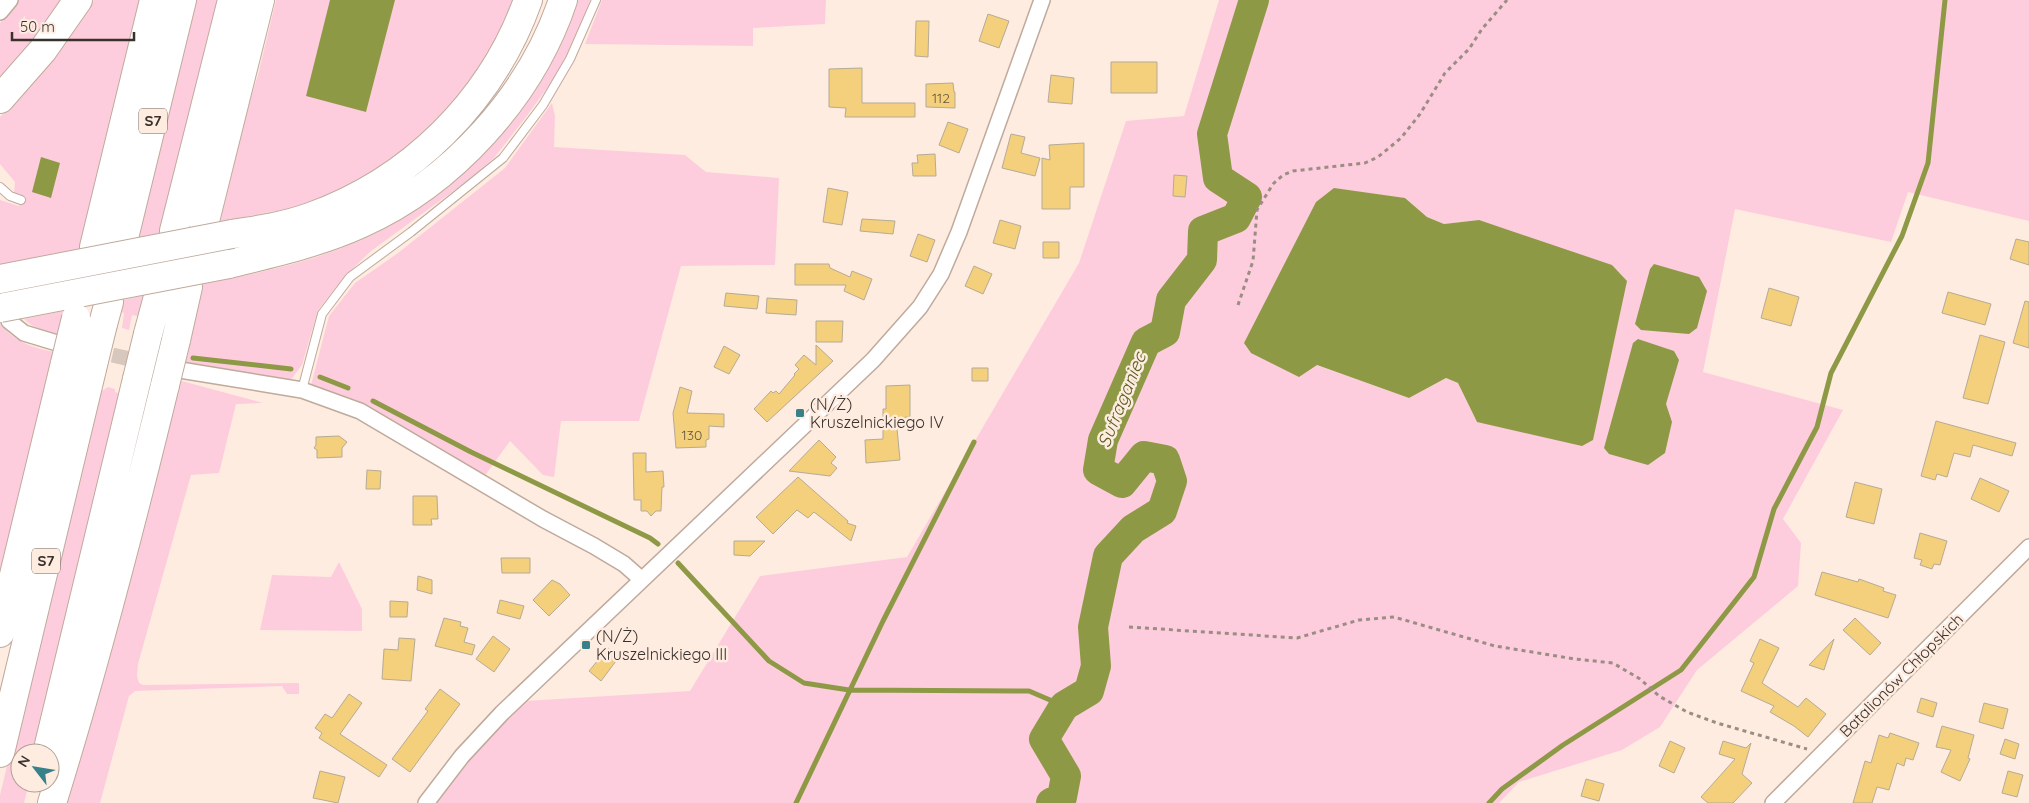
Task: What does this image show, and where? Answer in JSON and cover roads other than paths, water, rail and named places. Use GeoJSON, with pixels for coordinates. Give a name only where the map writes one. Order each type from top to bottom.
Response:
{"type":"FeatureCollection","features":[{"type":"Feature","properties":{"kind":"highway"},"geometry":{"type":"LineString","coordinates":[[0,99],[43,50],[78,0]]}},
{"type":"Feature","properties":{"kind":"highway"},"geometry":{"type":"LineString","coordinates":[[94,247],[154,0]]}},
{"type":"Feature","properties":{"kind":"highway","name":"S7"},"geometry":{"type":"LineString","coordinates":[[123,242],[182,0]]}},
{"type":"Feature","properties":{"kind":"highway"},"geometry":{"type":"LineString","coordinates":[[174,231],[232,0]]}},
{"type":"Feature","properties":{"kind":"highway"},"geometry":{"type":"LineString","coordinates":[[204,225],[260,0]]}},
{"type":"Feature","properties":{"kind":"highway"},"geometry":{"type":"LineString","coordinates":[[0,278],[272,228],[309,217],[336,206],[382,182],[421,155],[455,122],[484,85],[510,44],[528,0]]}},
{"type":"Feature","properties":{"kind":"highway"},"geometry":{"type":"LineString","coordinates":[[4,315],[229,264],[306,244],[360,224],[399,203],[473,146],[497,118],[520,85],[542,47],[563,0]]}},
{"type":"Feature","properties":{"kind":"highway"},"geometry":{"type":"LineString","coordinates":[[52,803],[172,378],[176,340],[188,287]]}},
{"type":"Feature","properties":{"kind":"highway"},"geometry":{"type":"LineString","coordinates":[[49,743],[159,293]]}},
{"type":"Feature","properties":{"kind":"highway"},"geometry":{"type":"LineString","coordinates":[[0,633],[61,353],[78,313]]}},
{"type":"Feature","properties":{"kind":"highway","name":"S7"},"geometry":{"type":"LineString","coordinates":[[0,753],[106,313]]}},
{"type":"Feature","properties":{"kind":"street"},"geometry":{"type":"LineString","coordinates":[[0,12],[10,0]]}},
{"type":"Feature","properties":{"kind":"street"},"geometry":{"type":"LineString","coordinates":[[426,803],[462,756],[502,713],[888,345],[932,292],[959,232],[1042,0]]}},
{"type":"Feature","properties":{"kind":"street"},"geometry":{"type":"LineString","coordinates":[[4,315],[24,333],[61,353]]}},
{"type":"Feature","properties":{"kind":"street"},"geometry":{"type":"LineString","coordinates":[[172,378],[302,390],[360,411],[543,519],[609,555],[631,569],[641,579]]}},
{"type":"Feature","properties":{"kind":"street","name":"Batalionów Chłopskich"},"geometry":{"type":"LineString","coordinates":[[1773,803],[2029,547]]}},
{"type":"Feature","properties":{"kind":"lane"},"geometry":{"type":"LineString","coordinates":[[302,390],[322,314],[350,277],[411,232],[503,158],[543,105],[566,67],[596,0]]}},
{"type":"Feature","properties":{"kind":"lane"},"geometry":{"type":"LineString","coordinates":[[0,187],[10,196],[21,200]]}},
{"type":"Feature","properties":{"kind":"waterway","name":"Sufraganiec"},"geometry":{"type":"LineString","coordinates":[[1051,803],[1062,797],[1066,776],[1044,739],[1064,706],[1089,691],[1096,666],[1093,627],[1108,556],[1133,529],[1162,511],[1172,481],[1165,460],[1144,456],[1122,483],[1098,470],[1103,440],[1146,342],[1165,332],[1171,300],[1202,260],[1203,231],[1236,218],[1247,197],[1218,178],[1212,134],[1254,0]]}},
{"type":"Feature","properties":{"kind":"waterway"},"geometry":{"type":"LineString","coordinates":[[1489,803],[1502,789],[1563,745],[1681,670],[1754,577],[1774,509],[1817,427],[1831,373],[1902,236],[1928,163],[1945,0]]}},
{"type":"Feature","properties":{"kind":"waterway"},"geometry":{"type":"LineString","coordinates":[[193,358],[291,369]]}},
{"type":"Feature","properties":{"kind":"waterway"},"geometry":{"type":"LineString","coordinates":[[320,377],[348,388]]}},
{"type":"Feature","properties":{"kind":"waterway"},"geometry":{"type":"LineString","coordinates":[[373,401],[471,452],[650,538],[658,544]]}},
{"type":"Feature","properties":{"kind":"waterway"},"geometry":{"type":"LineString","coordinates":[[796,803],[883,621],[974,442]]}},
{"type":"Feature","properties":{"kind":"waterway"},"geometry":{"type":"LineString","coordinates":[[678,563],[769,661],[804,683],[849,690],[1029,691],[1064,706]]}},
{"type":"Feature","properties":{"kind":"tunnel"},"geometry":{"type":"LineString","coordinates":[[90,350],[148,363]]}},
{"type":"Feature","properties":{"kind":"place","name":"(N/Ż) Kruszelnickiego IV"},"geometry":{"type":"Point","coordinates":[800,413]}},
{"type":"Feature","properties":{"kind":"place","name":"(N/Ż) Kruszelnickiego III"},"geometry":{"type":"Point","coordinates":[586,645]}}]}
